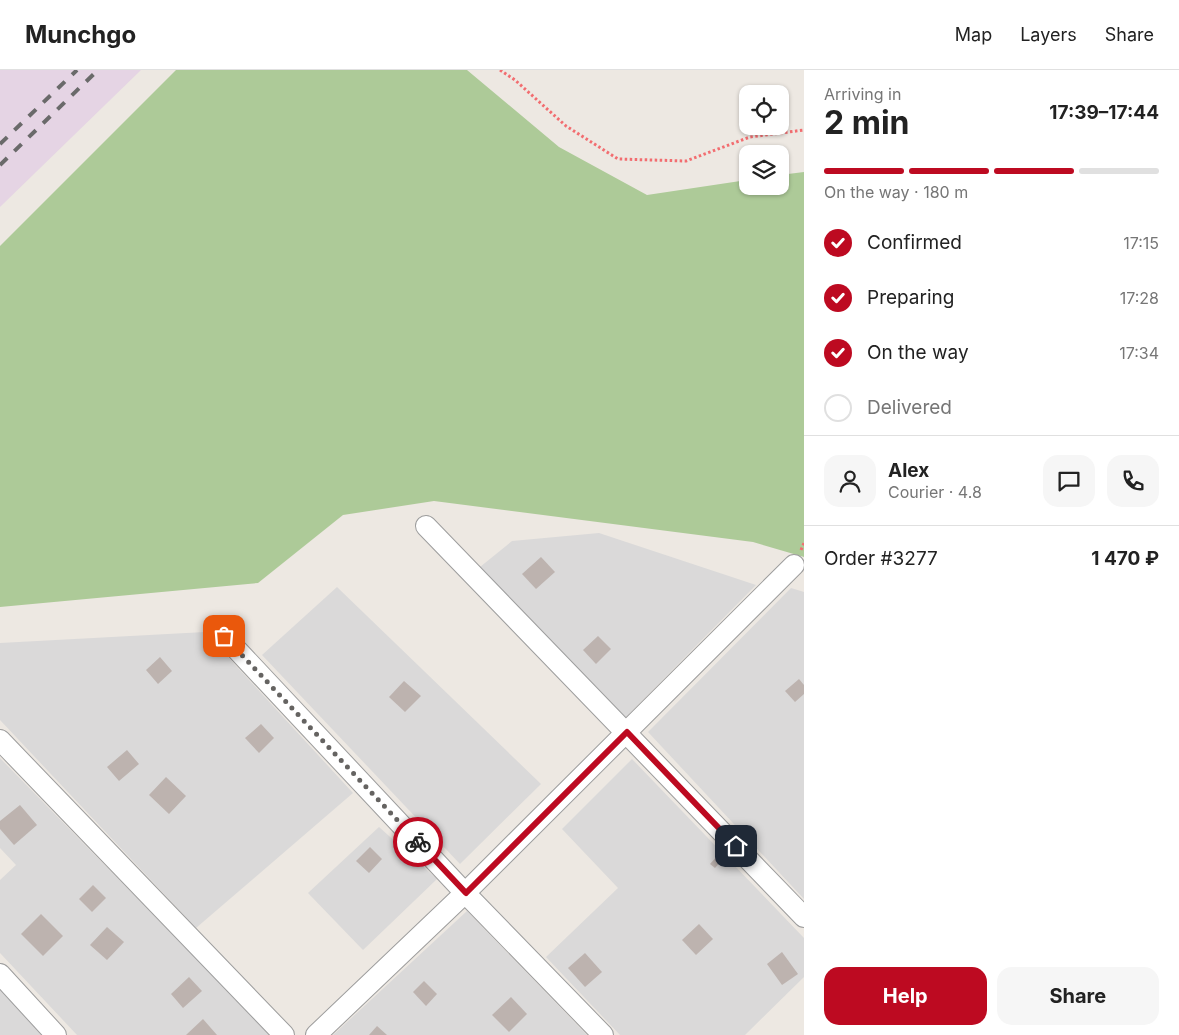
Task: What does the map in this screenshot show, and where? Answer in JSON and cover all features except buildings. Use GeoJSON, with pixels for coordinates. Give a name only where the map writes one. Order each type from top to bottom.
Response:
{"type":"FeatureCollection","features":[{"type":"Feature","properties":{"kind":"street"},"geometry":{"type":"LineString","coordinates":[[426,526],[804,917]]}},
{"type":"Feature","properties":{"kind":"street"},"geometry":{"type":"LineString","coordinates":[[316,1035],[466,893],[794,565]]}},
{"type":"Feature","properties":{"kind":"street"},"geometry":{"type":"LineString","coordinates":[[224,636],[466,893],[603,1035]]}},
{"type":"Feature","properties":{"kind":"street"},"geometry":{"type":"LineString","coordinates":[[0,740],[284,1035]]}},
{"type":"Feature","properties":{"kind":"street"},"geometry":{"type":"LineString","coordinates":[[0,974],[56,1035]]}},
{"type":"Feature","properties":{"kind":"path"},"geometry":{"type":"LineString","coordinates":[[500,70],[515,80],[566,126],[618,160],[686,161],[750,137],[804,130]]}},
{"type":"Feature","properties":{"kind":"shaded area"},"geometry":{"type":"Polygon","coordinates":[[[0,70],[141,70],[0,207],[0,70]]]}},
{"type":"Feature","properties":{"kind":"shaded area"},"geometry":{"type":"Polygon","coordinates":[[[599,533],[756,585],[625,718],[480,567],[512,541],[599,533]]]}},
{"type":"Feature","properties":{"kind":"shaded area"},"geometry":{"type":"Polygon","coordinates":[[[337,587],[541,784],[460,864],[262,655],[337,587]]]}},
{"type":"Feature","properties":{"kind":"shaded area"},"geometry":{"type":"Polygon","coordinates":[[[791,588],[804,592],[804,899],[648,732],[791,588]]]}},
{"type":"Feature","properties":{"kind":"shaded area"},"geometry":{"type":"Polygon","coordinates":[[[205,632],[353,793],[196,928],[0,720],[0,643],[205,632]]]}},
{"type":"Feature","properties":{"kind":"shaded area"},"geometry":{"type":"Polygon","coordinates":[[[0,758],[271,1035],[77,1035],[0,953],[0,880],[16,865],[0,848],[0,758]]]}},
{"type":"Feature","properties":{"kind":"shaded area"},"geometry":{"type":"Polygon","coordinates":[[[632,759],[804,938],[804,977],[745,1035],[620,1035],[546,957],[618,888],[562,829],[632,759]]]}},
{"type":"Feature","properties":{"kind":"shaded area"},"geometry":{"type":"Polygon","coordinates":[[[379,827],[437,879],[363,950],[308,893],[379,827]]]}},
{"type":"Feature","properties":{"kind":"shaded area"},"geometry":{"type":"Polygon","coordinates":[[[467,911],[587,1035],[333,1035],[467,911]]]}},
{"type":"Feature","properties":{"kind":"shaded area"},"geometry":{"type":"Polygon","coordinates":[[[0,989],[42,1035],[0,1035],[0,989]]]}},
{"type":"Feature","properties":{"kind":"green space"},"geometry":{"type":"Polygon","coordinates":[[[176,70],[467,70],[559,147],[647,195],[739,181],[739,195],[789,195],[789,174],[804,172],[804,557],[753,542],[434,501],[343,515],[258,583],[0,607],[0,246],[176,70]]]}},
{"type":"Feature","properties":{"kind":"railway"},"geometry":{"type":"LineString","coordinates":[[0,144],[77,70]]}},
{"type":"Feature","properties":{"kind":"railway"},"geometry":{"type":"LineString","coordinates":[[0,165],[98,70]]}},
{"type":"Feature","properties":{"kind":"way so far"},"geometry":{"type":"LineString","coordinates":[[224,636],[418,842]]}},
{"type":"Feature","properties":{"kind":"route"},"geometry":{"type":"LineString","coordinates":[[418,842],[466,893],[627,732],[736,846]]}}]}
